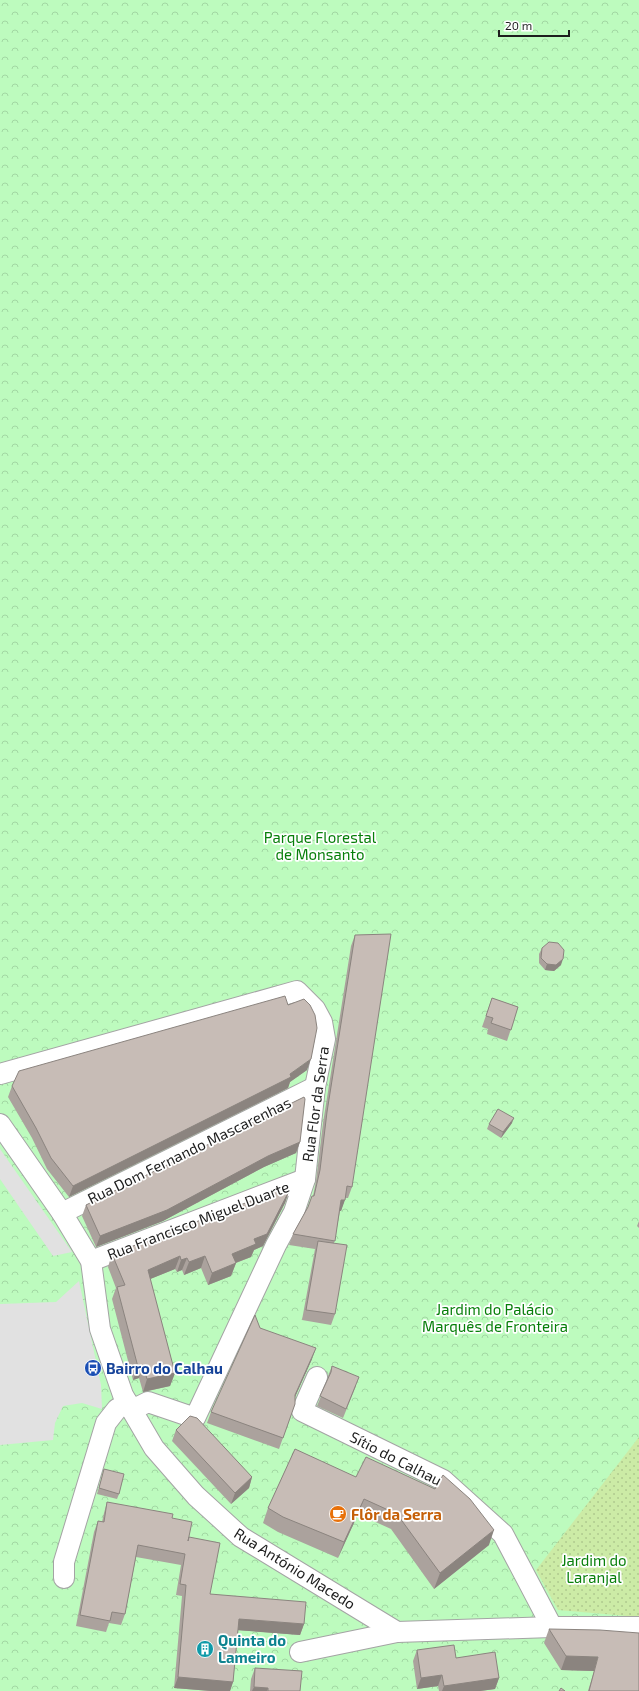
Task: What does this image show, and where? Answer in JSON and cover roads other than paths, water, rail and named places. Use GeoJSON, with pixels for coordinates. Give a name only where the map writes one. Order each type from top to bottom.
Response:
{"type":"FeatureCollection","features":[{"type":"Feature","properties":{"kind":"street","name":"Rua Flor da Serra"},"geometry":{"type":"LineString","coordinates":[[0,1074],[298,991],[315,1009],[322,1022],[325,1039],[316,1087],[304,1179],[294,1212],[195,1418],[148,1402],[130,1407]]}},
{"type":"Feature","properties":{"kind":"street","name":"Rua Dom Fernando Mascarenhas"},"geometry":{"type":"LineString","coordinates":[[62,1213],[316,1087]]}},
{"type":"Feature","properties":{"kind":"street","name":"Rua António Macedo"},"geometry":{"type":"LineString","coordinates":[[0,1124],[62,1213],[91,1261],[100,1328],[123,1395],[154,1448],[196,1496],[241,1537],[397,1632]]}},
{"type":"Feature","properties":{"kind":"street","name":"Rua Francisco Miguel Duarte"},"geometry":{"type":"LineString","coordinates":[[91,1261],[304,1179]]}},
{"type":"Feature","properties":{"kind":"street","name":"Sítio do Calhau"},"geometry":{"type":"LineString","coordinates":[[317,1376],[302,1411],[443,1480],[503,1534],[552,1627]]}},
{"type":"Feature","properties":{"kind":"street"},"geometry":{"type":"LineString","coordinates":[[64,1578],[64,1562],[106,1423],[117,1409],[130,1407]]}},
{"type":"Feature","properties":{"kind":"street"},"geometry":{"type":"LineString","coordinates":[[300,1652],[397,1632],[552,1627],[639,1627]]}},
{"type":"Feature","properties":{"kind":"place","name":"Bairro do Calhau"},"geometry":{"type":"Point","coordinates":[93,1368]}},
{"type":"Feature","properties":{"kind":"place","name":"Flôr da Serra"},"geometry":{"type":"Point","coordinates":[338,1514]}},
{"type":"Feature","properties":{"kind":"place","name":"Quinta do Lameiro"},"geometry":{"type":"Point","coordinates":[205,1649]}},
{"type":"Feature","properties":{"kind":"park label","name":"Parque Florestal de Monsanto"},"geometry":{"type":"Point","coordinates":[320,846]}},
{"type":"Feature","properties":{"kind":"park label","name":"Jardim do Palácio Marquês de Fronteira"},"geometry":{"type":"Point","coordinates":[495,1318]}},
{"type":"Feature","properties":{"kind":"park label","name":"Jardim do Laranjal"},"geometry":{"type":"Point","coordinates":[594,1568]}}]}
